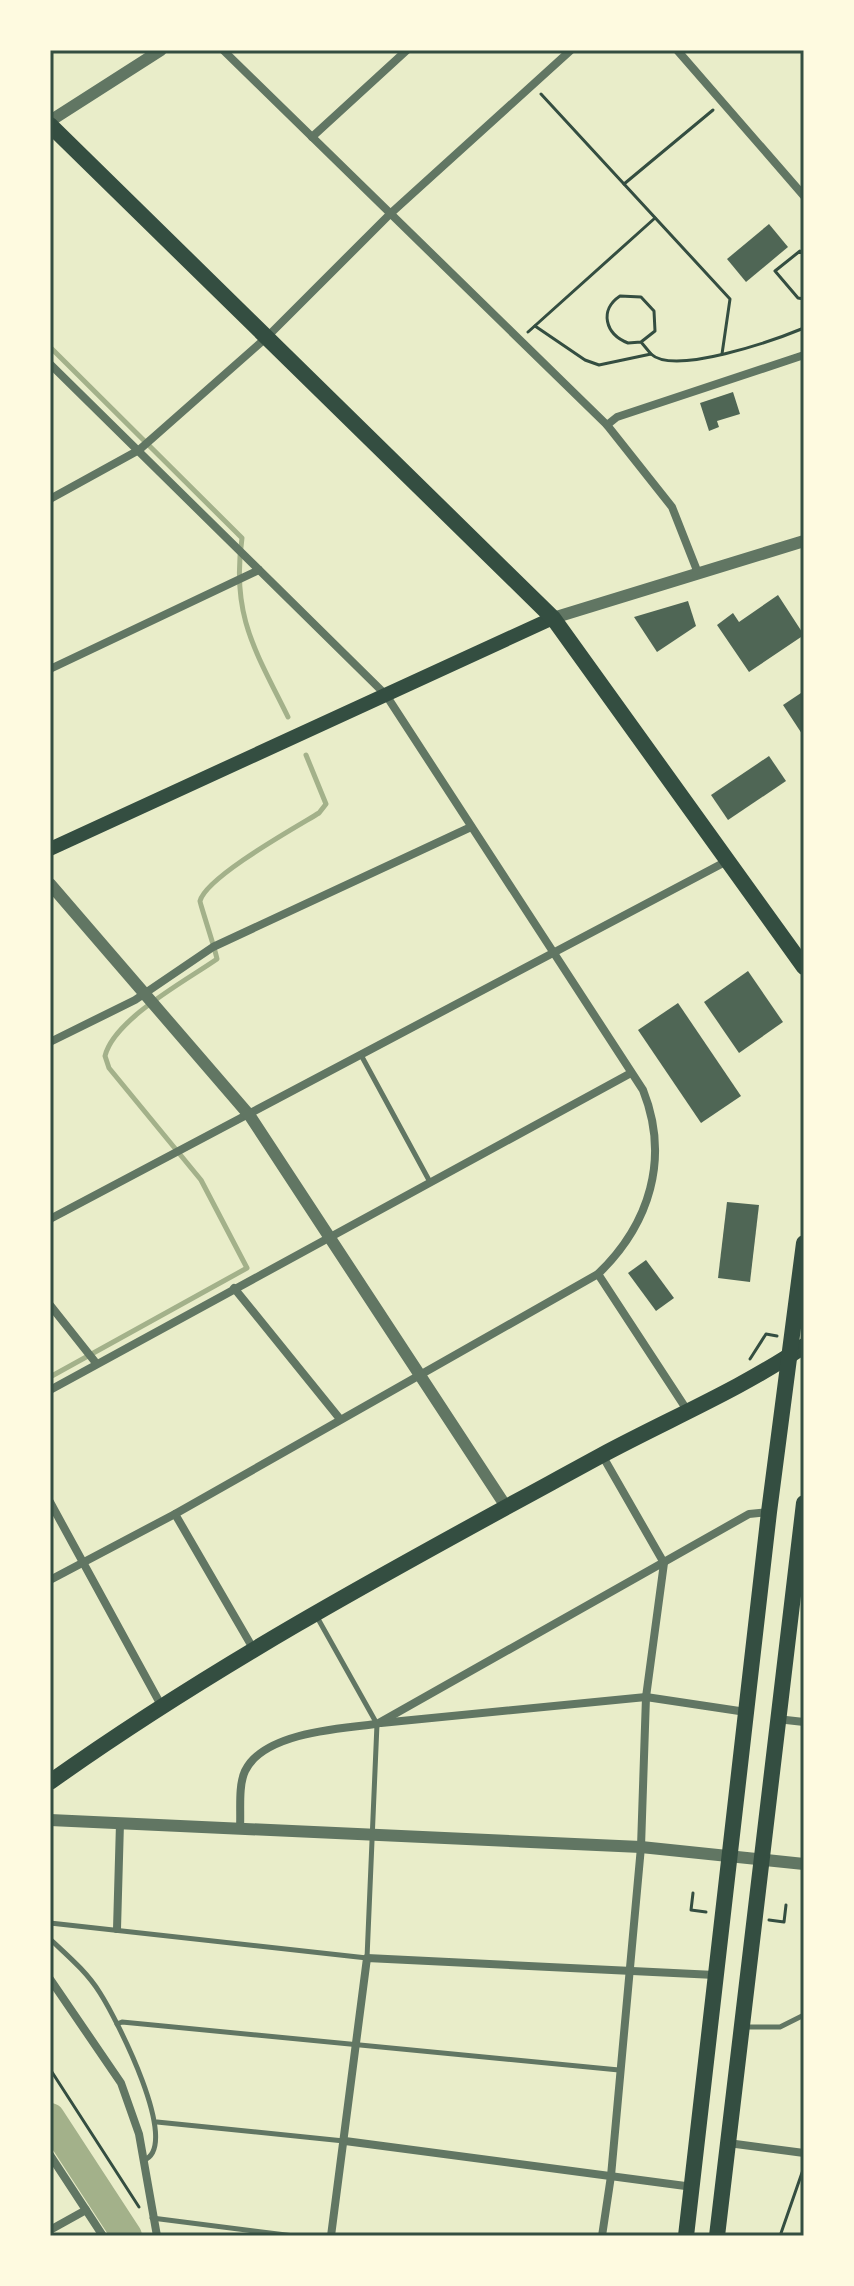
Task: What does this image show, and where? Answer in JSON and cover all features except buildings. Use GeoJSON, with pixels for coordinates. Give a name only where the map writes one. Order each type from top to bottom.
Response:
{"type":"FeatureCollection","features":[{"type":"Feature","properties":{"kind":"main road"},"geometry":{"type":"LineString","coordinates":[[50,123],[553,618],[804,967]]}},
{"type":"Feature","properties":{"kind":"main road"},"geometry":{"type":"LineString","coordinates":[[50,849],[553,618]]}},
{"type":"Feature","properties":{"kind":"main road"},"geometry":{"type":"LineString","coordinates":[[686,2236],[769,1512],[804,1243]]}},
{"type":"Feature","properties":{"kind":"main road"},"geometry":{"type":"LineString","coordinates":[[50,1782],[161,1705],[254,1650],[804,1346]]}},
{"type":"Feature","properties":{"kind":"main road"},"geometry":{"type":"LineString","coordinates":[[717,2236],[804,1503]]}},
{"type":"Feature","properties":{"kind":"street"},"geometry":{"type":"LineString","coordinates":[[50,123],[161,50]]}},
{"type":"Feature","properties":{"kind":"street"},"geometry":{"type":"LineString","coordinates":[[223,50],[607,425],[672,507],[698,573]]}},
{"type":"Feature","properties":{"kind":"street"},"geometry":{"type":"LineString","coordinates":[[312,137],[407,50]]}},
{"type":"Feature","properties":{"kind":"street"},"geometry":{"type":"LineString","coordinates":[[50,499],[139,450],[267,337],[390,214],[571,50]]}},
{"type":"Feature","properties":{"kind":"street"},"geometry":{"type":"LineString","coordinates":[[677,50],[804,196]]}},
{"type":"Feature","properties":{"kind":"street"},"geometry":{"type":"LineString","coordinates":[[607,425],[617,417],[804,355]]}},
{"type":"Feature","properties":{"kind":"street"},"geometry":{"type":"LineString","coordinates":[[50,364],[386,695],[631,1073],[650,1107],[656,1148],[650,1196],[634,1230],[598,1274],[418,1373],[175,1514],[50,1580]]}},
{"type":"Feature","properties":{"kind":"street"},"geometry":{"type":"LineString","coordinates":[[553,618],[804,541]]}},
{"type":"Feature","properties":{"kind":"street"},"geometry":{"type":"LineString","coordinates":[[50,669],[259,570]]}},
{"type":"Feature","properties":{"kind":"street"},"geometry":{"type":"LineString","coordinates":[[50,1042],[144,995],[208,950],[471,827]]}},
{"type":"Feature","properties":{"kind":"street"},"geometry":{"type":"LineString","coordinates":[[50,1219],[250,1116],[552,950],[727,861]]}},
{"type":"Feature","properties":{"kind":"street"},"geometry":{"type":"LineString","coordinates":[[50,884],[250,1116],[507,1508]]}},
{"type":"Feature","properties":{"kind":"street"},"geometry":{"type":"LineString","coordinates":[[50,1390],[631,1073]]}},
{"type":"Feature","properties":{"kind":"street"},"geometry":{"type":"LineString","coordinates":[[598,1274],[687,1410]]}},
{"type":"Feature","properties":{"kind":"street"},"geometry":{"type":"LineString","coordinates":[[234,1288],[340,1419]]}},
{"type":"Feature","properties":{"kind":"street"},"geometry":{"type":"LineString","coordinates":[[50,1305],[96,1363]]}},
{"type":"Feature","properties":{"kind":"street"},"geometry":{"type":"LineString","coordinates":[[602,1455],[664,1563],[646,1697],[641,1847],[611,2176],[602,2236]]}},
{"type":"Feature","properties":{"kind":"street"},"geometry":{"type":"LineString","coordinates":[[50,1502],[161,1705]]}},
{"type":"Feature","properties":{"kind":"street"},"geometry":{"type":"LineString","coordinates":[[377,1724],[749,1514],[769,1512]]}},
{"type":"Feature","properties":{"kind":"street"},"geometry":{"type":"LineString","coordinates":[[175,1514],[254,1650]]}},
{"type":"Feature","properties":{"kind":"street"},"geometry":{"type":"LineString","coordinates":[[240,1828],[245,1770],[265,1750],[330,1729],[646,1697],[746,1712]]}},
{"type":"Feature","properties":{"kind":"street"},"geometry":{"type":"LineString","coordinates":[[777,1718],[804,1722]]}},
{"type":"Feature","properties":{"kind":"street"},"geometry":{"type":"LineString","coordinates":[[50,1820],[641,1847],[804,1864]]}},
{"type":"Feature","properties":{"kind":"street"},"geometry":{"type":"LineString","coordinates":[[117,1929],[120,1823]]}},
{"type":"Feature","properties":{"kind":"street"},"geometry":{"type":"LineString","coordinates":[[331,2236],[367,1958],[631,1968],[715,1975]]}},
{"type":"Feature","properties":{"kind":"street"},"geometry":{"type":"LineString","coordinates":[[50,1979],[121,2083],[139,2134],[157,2236]]}},
{"type":"Feature","properties":{"kind":"street"},"geometry":{"type":"LineString","coordinates":[[345,2141],[693,2187]]}},
{"type":"Feature","properties":{"kind":"street"},"geometry":{"type":"LineString","coordinates":[[728,2143],[804,2153]]}},
{"type":"Feature","properties":{"kind":"street"},"geometry":{"type":"LineString","coordinates":[[50,2155],[103,2236]]}},
{"type":"Feature","properties":{"kind":"street"},"geometry":{"type":"LineString","coordinates":[[50,2230],[86,2210]]}},
{"type":"Feature","properties":{"kind":"lane"},"geometry":{"type":"LineString","coordinates":[[361,1055],[430,1182]]}},
{"type":"Feature","properties":{"kind":"lane"},"geometry":{"type":"LineString","coordinates":[[50,1923],[367,1958],[377,1724],[316,1616]]}},
{"type":"Feature","properties":{"kind":"lane"},"geometry":{"type":"LineString","coordinates":[[50,1939],[90,1979],[117,2024],[157,2122],[157,2147],[144,2160]]}},
{"type":"Feature","properties":{"kind":"lane"},"geometry":{"type":"LineString","coordinates":[[741,2027],[780,2027],[804,2015]]}},
{"type":"Feature","properties":{"kind":"lane"},"geometry":{"type":"LineString","coordinates":[[117,2024],[122,2022],[619,2070]]}},
{"type":"Feature","properties":{"kind":"lane"},"geometry":{"type":"LineString","coordinates":[[157,2122],[345,2141]]}},
{"type":"Feature","properties":{"kind":"lane"},"geometry":{"type":"LineString","coordinates":[[152,2218],[294,2236]]}},
{"type":"Feature","properties":{"kind":"path"},"geometry":{"type":"LineString","coordinates":[[541,94],[730,299],[722,354]]}},
{"type":"Feature","properties":{"kind":"path"},"geometry":{"type":"LineString","coordinates":[[624,184],[715,108]]}},
{"type":"Feature","properties":{"kind":"path"},"geometry":{"type":"LineString","coordinates":[[525,334],[655,218]]}},
{"type":"Feature","properties":{"kind":"path"},"geometry":{"type":"LineString","coordinates":[[804,255],[800,251],[775,271],[798,298],[804,299]]}},
{"type":"Feature","properties":{"kind":"path"},"geometry":{"type":"LineString","coordinates":[[641,342],[655,331],[654,311],[641,297],[620,296],[608,307],[608,325],[620,340],[641,342],[657,360],[722,354],[804,328]]}},
{"type":"Feature","properties":{"kind":"path"},"geometry":{"type":"LineString","coordinates":[[535,326],[585,360],[599,365],[651,354]]}},
{"type":"Feature","properties":{"kind":"path"},"geometry":{"type":"LineString","coordinates":[[750,1360],[766,1334]]}},
{"type":"Feature","properties":{"kind":"path"},"geometry":{"type":"LineString","coordinates":[[691,1910],[693,1893]]}},
{"type":"Feature","properties":{"kind":"path"},"geometry":{"type":"LineString","coordinates":[[784,1922],[786,1905]]}},
{"type":"Feature","properties":{"kind":"path"},"geometry":{"type":"LineString","coordinates":[[50,2069],[143,2214],[152,2218]]}},
{"type":"Feature","properties":{"kind":"path"},"geometry":{"type":"LineString","coordinates":[[780,2236],[804,2167]]}},
{"type":"Feature","properties":{"kind":"waterway"},"geometry":{"type":"LineString","coordinates":[[50,347],[242,538],[240,589],[248,631],[288,717]]}},
{"type":"Feature","properties":{"kind":"waterway"},"geometry":{"type":"LineString","coordinates":[[50,1377],[247,1268],[201,1180],[109,1068],[105,1056],[111,1042],[136,1015],[217,959],[200,901],[206,891],[234,866],[319,813],[326,804],[306,755]]}},
{"type":"Feature","properties":{"kind":"waterway"},"geometry":{"type":"LineString","coordinates":[[50,2118],[127,2236]]}}]}
